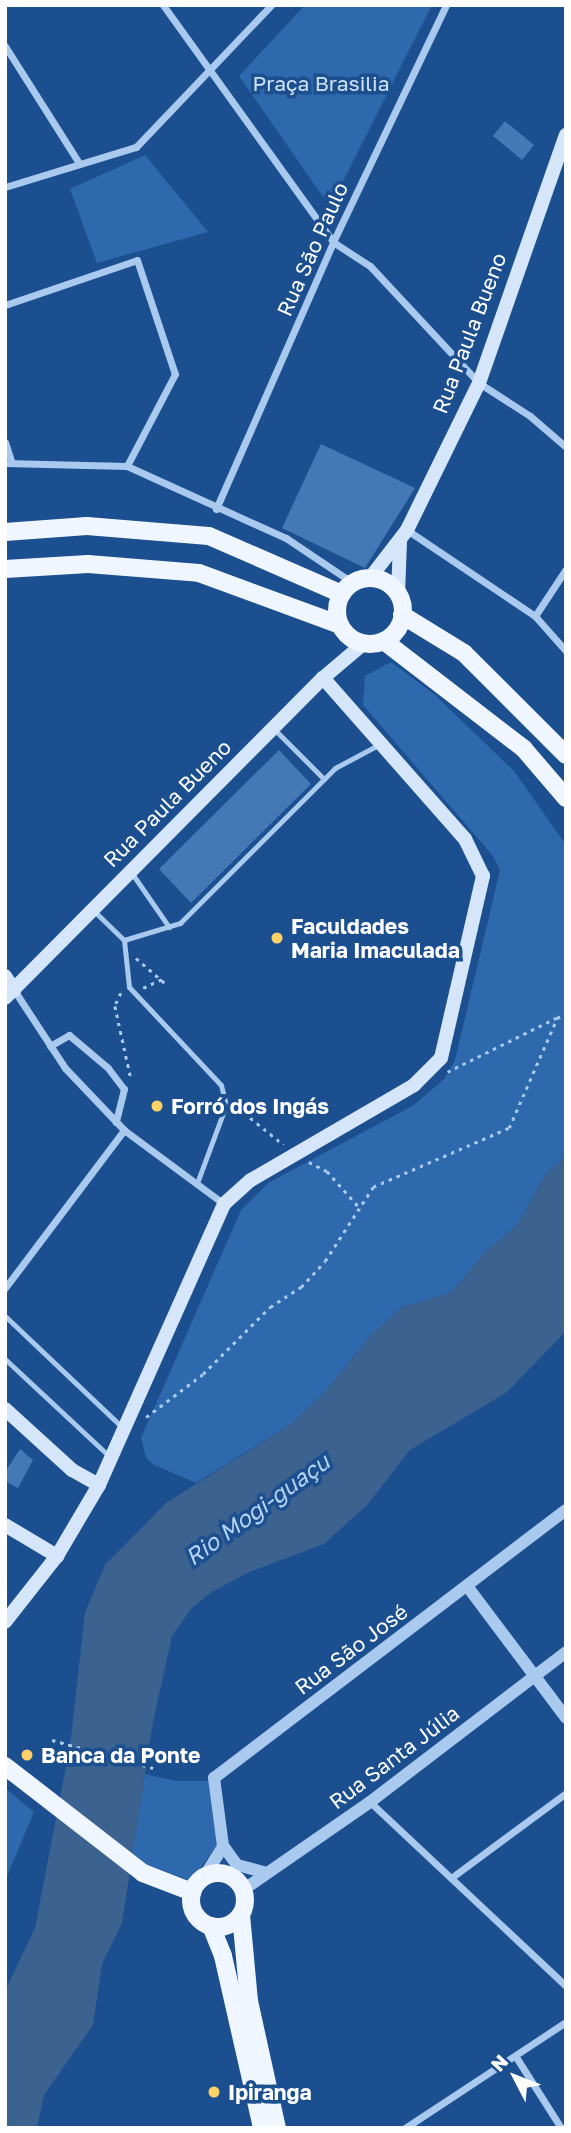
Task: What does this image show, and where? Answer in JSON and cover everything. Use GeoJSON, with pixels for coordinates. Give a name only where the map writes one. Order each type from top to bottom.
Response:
{"type":"FeatureCollection","features":[{"type":"Feature","properties":{"kind":"main road","name":"Rua Paula Bueno"},"geometry":{"type":"LineString","coordinates":[[355,585],[404,535],[479,383],[566,135]]}},
{"type":"Feature","properties":{"kind":"main road"},"geometry":{"type":"LineString","coordinates":[[5,532],[87,526],[209,536],[355,585],[391,585],[398,594]]}},
{"type":"Feature","properties":{"kind":"main road","name":"Rua Paula Bueno"},"geometry":{"type":"LineString","coordinates":[[402,615],[398,594],[404,535]]}},
{"type":"Feature","properties":{"kind":"main road"},"geometry":{"type":"LineString","coordinates":[[5,569],[88,564],[199,573],[340,625],[363,644],[384,641],[399,626],[402,615],[464,653],[566,755]]}},
{"type":"Feature","properties":{"kind":"main road"},"geometry":{"type":"LineString","coordinates":[[340,625],[337,605],[355,585]]}},
{"type":"Feature","properties":{"kind":"main road"},"geometry":{"type":"LineString","coordinates":[[384,641],[524,749],[566,798]]}},
{"type":"Feature","properties":{"kind":"main road","name":"Rua Paula Bueno"},"geometry":{"type":"LineString","coordinates":[[9,994],[323,678],[363,644]]}},
{"type":"Feature","properties":{"kind":"main road"},"geometry":{"type":"LineString","coordinates":[[5,1622],[57,1556],[99,1485],[224,1204],[251,1180],[425,1074],[441,1058],[483,876],[465,839],[323,678]]}},
{"type":"Feature","properties":{"kind":"main road"},"geometry":{"type":"LineString","coordinates":[[5,976],[9,994]]}},
{"type":"Feature","properties":{"kind":"main road"},"geometry":{"type":"LineString","coordinates":[[5,1409],[72,1470],[99,1485]]}},
{"type":"Feature","properties":{"kind":"main road"},"geometry":{"type":"LineString","coordinates":[[5,1525],[57,1556]]}},
{"type":"Feature","properties":{"kind":"main road"},"geometry":{"type":"LineString","coordinates":[[6,1766],[143,1873],[192,1892]]}},
{"type":"Feature","properties":{"kind":"main road"},"geometry":{"type":"LineString","coordinates":[[241,1915],[228,1925],[211,1926],[196,1917],[192,1892],[204,1877],[231,1876],[243,1890],[241,1915],[249,2001],[277,2128]]}},
{"type":"Feature","properties":{"kind":"main road"},"geometry":{"type":"LineString","coordinates":[[211,1926],[223,1956],[262,2128]]}},
{"type":"Feature","properties":{"kind":"street"},"geometry":{"type":"LineString","coordinates":[[163,5],[333,242],[370,266],[479,383],[530,416],[566,447]]}},
{"type":"Feature","properties":{"kind":"street"},"geometry":{"type":"LineString","coordinates":[[5,187],[136,147],[271,5]]}},
{"type":"Feature","properties":{"kind":"street","name":"Rua São Paulo"},"geometry":{"type":"LineString","coordinates":[[216,509],[333,242],[446,5]]}},
{"type":"Feature","properties":{"kind":"street"},"geometry":{"type":"LineString","coordinates":[[5,46],[79,163]]}},
{"type":"Feature","properties":{"kind":"street"},"geometry":{"type":"LineString","coordinates":[[5,305],[137,260],[175,374],[127,466]]}},
{"type":"Feature","properties":{"kind":"street"},"geometry":{"type":"LineString","coordinates":[[5,442],[8,462],[127,466],[216,509],[286,538],[355,585]]}},
{"type":"Feature","properties":{"kind":"street"},"geometry":{"type":"LineString","coordinates":[[404,535],[535,616],[566,651]]}},
{"type":"Feature","properties":{"kind":"street"},"geometry":{"type":"LineString","coordinates":[[535,616],[566,569]]}},
{"type":"Feature","properties":{"kind":"street"},"geometry":{"type":"LineString","coordinates":[[9,994],[50,1046],[124,1130],[224,1204]]}},
{"type":"Feature","properties":{"kind":"street"},"geometry":{"type":"LineString","coordinates":[[50,1046],[69,1035],[124,1089],[124,1106],[116,1122]]}},
{"type":"Feature","properties":{"kind":"street"},"geometry":{"type":"LineString","coordinates":[[5,1288],[124,1130]]}},
{"type":"Feature","properties":{"kind":"street","name":"Rua São José"},"geometry":{"type":"LineString","coordinates":[[223,1846],[214,1778],[566,1510]]}},
{"type":"Feature","properties":{"kind":"street"},"geometry":{"type":"LineString","coordinates":[[467,1586],[566,1717]]}},
{"type":"Feature","properties":{"kind":"street","name":"Rua Santa Júlia"},"geometry":{"type":"LineString","coordinates":[[243,1890],[370,1802],[566,1651]]}},
{"type":"Feature","properties":{"kind":"street"},"geometry":{"type":"LineString","coordinates":[[451,1878],[566,1793]]}},
{"type":"Feature","properties":{"kind":"street"},"geometry":{"type":"LineString","coordinates":[[370,1802],[566,1986]]}},
{"type":"Feature","properties":{"kind":"street"},"geometry":{"type":"LineString","coordinates":[[204,1877],[223,1846],[237,1865],[267,1873]]}},
{"type":"Feature","properties":{"kind":"street"},"geometry":{"type":"LineString","coordinates":[[405,2128],[566,2022]]}},
{"type":"Feature","properties":{"kind":"street"},"geometry":{"type":"LineString","coordinates":[[516,2057],[561,2128]]}},
{"type":"Feature","properties":{"kind":"lane"},"geometry":{"type":"LineString","coordinates":[[274,728],[324,779]]}},
{"type":"Feature","properties":{"kind":"lane"},"geometry":{"type":"LineString","coordinates":[[124,940],[180,923],[335,768],[381,743]]}},
{"type":"Feature","properties":{"kind":"lane"},"geometry":{"type":"LineString","coordinates":[[131,872],[169,927]]}},
{"type":"Feature","properties":{"kind":"lane"},"geometry":{"type":"LineString","coordinates":[[93,910],[124,940],[132,991],[221,1085],[226,1105],[197,1183]]}},
{"type":"Feature","properties":{"kind":"lane"},"geometry":{"type":"LineString","coordinates":[[5,1316],[124,1429]]}},
{"type":"Feature","properties":{"kind":"lane"},"geometry":{"type":"LineString","coordinates":[[5,1359],[112,1459]]}},
{"type":"Feature","properties":{"kind":"path"},"geometry":{"type":"LineString","coordinates":[[126,958],[141,958],[166,984]]}},
{"type":"Feature","properties":{"kind":"path"},"geometry":{"type":"LineString","coordinates":[[124,1089],[133,1076],[115,1006],[116,996],[162,979]]}},
{"type":"Feature","properties":{"kind":"path"},"geometry":{"type":"LineString","coordinates":[[425,1074],[448,1072],[566,1014]]}},
{"type":"Feature","properties":{"kind":"path"},"geometry":{"type":"LineString","coordinates":[[124,1429],[164,1407],[270,1307],[301,1287],[325,1261],[358,1206],[373,1187],[403,1171],[509,1128],[557,1018]]}},
{"type":"Feature","properties":{"kind":"path"},"geometry":{"type":"LineString","coordinates":[[224,1096],[292,1156],[327,1171],[358,1206]]}},
{"type":"Feature","properties":{"kind":"path"},"geometry":{"type":"LineString","coordinates":[[52,1740],[153,1768]]}},
{"type":"Feature","properties":{"kind":"green space","name":"Praça Brasilia"},"geometry":{"type":"Polygon","coordinates":[[[305,5],[432,5],[330,207],[239,76],[305,5]]]}},
{"type":"Feature","properties":{"kind":"green space"},"geometry":{"type":"Polygon","coordinates":[[[145,155],[208,232],[97,263],[70,189],[145,155]]]}},
{"type":"Feature","properties":{"kind":"green space"},"geometry":{"type":"Polygon","coordinates":[[[391,662],[434,694],[514,771],[566,845],[566,1155],[546,1174],[517,1225],[486,1251],[449,1293],[402,1307],[371,1335],[325,1392],[288,1426],[196,1483],[154,1465],[146,1458],[141,1438],[241,1210],[268,1183],[414,1105],[445,1078],[455,1060],[500,870],[493,856],[363,705],[365,676],[391,662]]]}},
{"type":"Feature","properties":{"kind":"green space"},"geometry":{"type":"Polygon","coordinates":[[[145,1774],[177,1781],[211,1781],[218,1844],[191,1881],[131,1859],[145,1774]]]}},
{"type":"Feature","properties":{"kind":"green space"},"geometry":{"type":"Polygon","coordinates":[[[5,1788],[34,1812],[5,1881],[5,1788]]]}},
{"type":"Feature","properties":{"kind":"water","name":"Rio Mogi-guaçu"},"geometry":{"type":"Polygon","coordinates":[[[566,1155],[566,1331],[507,1392],[410,1450],[367,1505],[324,1544],[247,1573],[210,1593],[191,1609],[172,1636],[153,1722],[122,1923],[102,1964],[93,2025],[44,2095],[37,2128],[5,2128],[5,1991],[35,1928],[70,1746],[85,1613],[105,1565],[166,1503],[288,1426],[325,1392],[371,1335],[402,1307],[449,1293],[486,1251],[517,1225],[546,1174],[566,1155]]]}},
{"type":"Feature","properties":{"kind":"building"},"geometry":{"type":"Polygon","coordinates":[[[505,121],[534,145],[522,160],[493,136],[505,121]]]}},
{"type":"Feature","properties":{"kind":"building"},"geometry":{"type":"Polygon","coordinates":[[[321,444],[415,488],[365,568],[282,528],[321,444]]]}},
{"type":"Feature","properties":{"kind":"building"},"geometry":{"type":"Polygon","coordinates":[[[279,750],[311,784],[191,903],[159,869],[279,750]]]}},
{"type":"Feature","properties":{"kind":"building"},"geometry":{"type":"Polygon","coordinates":[[[20,1449],[33,1460],[18,1488],[5,1481],[5,1472],[20,1449]]]}},
{"type":"Feature","properties":{"kind":"place","name":"Faculdades Maria Imaculada"},"geometry":{"type":"Point","coordinates":[277,938]}},
{"type":"Feature","properties":{"kind":"place","name":"Forró dos Ingás"},"geometry":{"type":"Point","coordinates":[157,1106]}},
{"type":"Feature","properties":{"kind":"place","name":"Banca da Ponte"},"geometry":{"type":"Point","coordinates":[27,1755]}},
{"type":"Feature","properties":{"kind":"place","name":"Ipiranga"},"geometry":{"type":"Point","coordinates":[214,2092]}}]}
